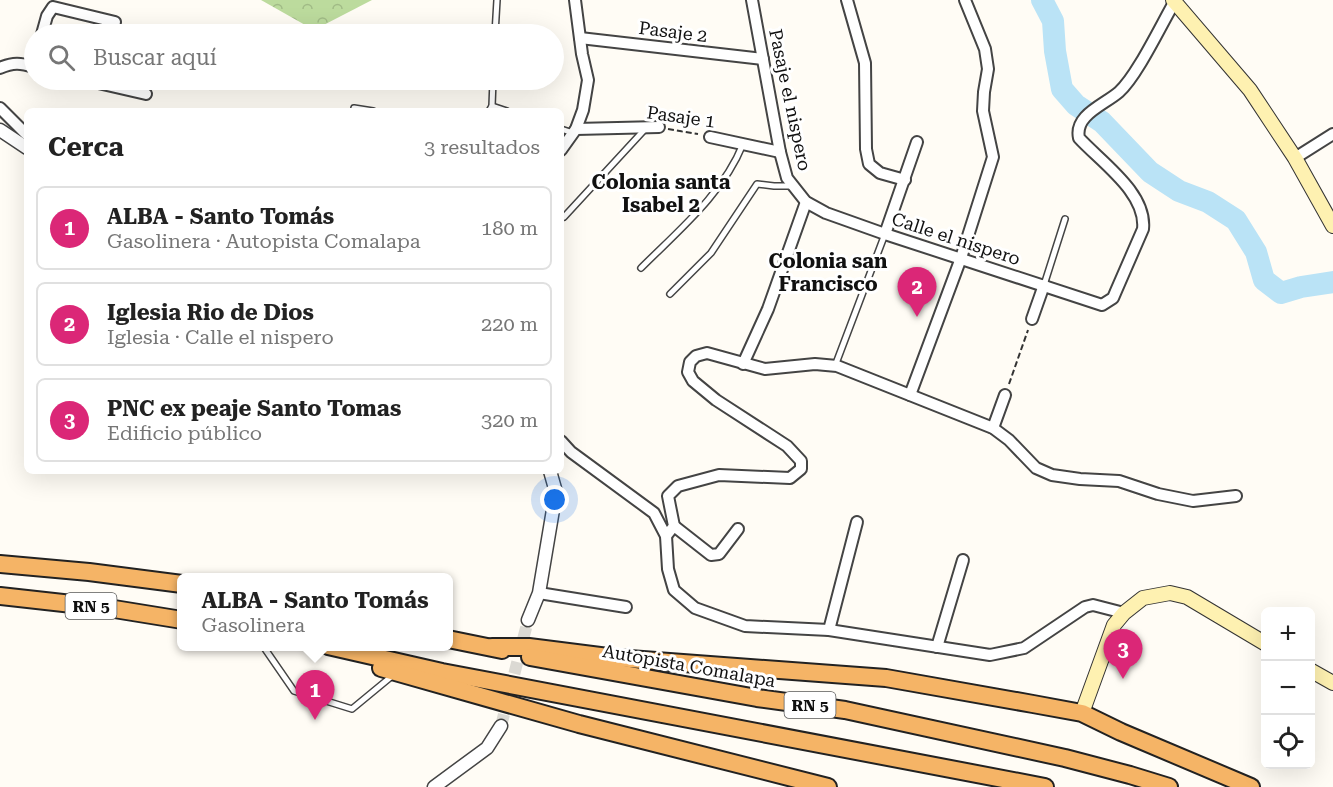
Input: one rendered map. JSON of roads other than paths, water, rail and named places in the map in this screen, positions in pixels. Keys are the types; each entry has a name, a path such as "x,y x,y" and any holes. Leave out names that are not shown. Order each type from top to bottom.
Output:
{"highway":[{"name":"RN 5","path":"0,564 177,583"},
{"name":"RN 5","path":"0,596 108,608 177,619"},
{"name":"Autopista Comalapa","path":"453,640 605,671 757,698 845,710 1065,758 1169,787"},
{"path":"492,647 529,646 616,658 886,678 1082,713 1251,787"},
{"path":"329,651 396,673 579,724 828,787"},
{"name":"RN 5","path":"350,651 442,672 1045,787"}],"main road":[{"path":"1174,1 1250,90 1295,158 1333,226"},
{"path":"1082,713 1114,625 1124,613 1143,598 1161,594 1178,594 1187,597 1261,641"},
{"path":"1315,672 1333,683"}],"street":[{"path":"564,146 575,131 583,111 588,80 575,0"},
{"name":"Pasaje el nispero","path":"752,0 780,152 787,178 806,202"},
{"path":"847,0 865,63 866,149 869,164 880,173 905,180"},
{"path":"910,395 961,258 993,157 983,111 988,69 985,49 965,0"},
{"name":"Calle el nispero","path":"806,202 826,213 885,234 1044,285 1096,305 1102,305 1116,291 1143,228 1143,211 1135,197 1079,138 1077,130 1083,118 1120,91 1139,63 1174,1"},
{"path":"45,24 53,7 115,22"},
{"name":"Pasaje 2","path":"580,38 763,59"},
{"path":"0,68 12,63 24,63"},
{"path":"132,90 146,93"},
{"path":"0,108 24,129"},
{"name":"Pasaje 1","path":"575,131 653,127"},
{"path":"0,130 24,146"},
{"path":"1295,158 1333,134"},
{"name":"Pasaje 1","path":"710,137 780,152"},
{"path":"885,234 917,142"},
{"path":"743,364 768,309 806,202"},
{"path":"1032,319 1044,285"},
{"path":"738,529 719,554 711,555 674,526 668,496 678,486 719,475 790,478 801,469 801,461 787,446 716,400 693,381 688,372 690,362 696,356 707,353 765,369 798,365 835,366 993,428 1009,440 1036,468 1052,475 1119,481 1158,494 1193,501 1236,496"},
{"path":"993,428 1005,394"},
{"path":"564,444 571,452 654,513 666,537 668,568 675,590 695,608 745,626 829,630 990,655 1023,648 1085,607 1093,605 1124,613"},
{"path":"528,620 539,593 556,492 551,474"},
{"path":"829,630 857,522"},
{"path":"666,537 674,526"},
{"path":"937,647 963,560"},
{"path":"539,593 626,607"},
{"path":"434,787 487,748 501,726"}],"lane":[{"path":"496,24 497,0"},
{"path":"490,108 492,90"},
{"path":"564,217 653,127"},
{"path":"564,129 575,131"},
{"path":"641,268 722,184 735,164 743,144"},
{"path":"670,294 711,253 757,184 792,186"},
{"path":"1044,285 1065,219"},
{"path":"835,366 885,234"},
{"path":"266,651 294,691 352,709 396,673"}],"waterway":[{"path":"1042,0 1053,21 1055,51 1062,89 1076,105 1102,122 1150,172 1179,191 1208,202 1236,220 1256,252 1264,280 1281,293 1333,282"}],"tunnel":[{"path":"501,726 528,620"}],"place":[{"name":"Iglesia Rio de Dios","path":"917,317"},
{"name":"PNC ex peaje Santo Tomas","path":"1123,679"},
{"name":"ALBA - Santo Tomás","path":"315,720"}],"district":[{"name":"Colonia santa Isabel 2","path":"661,194"},
{"name":"Colonia san Francisco","path":"828,272"}]}
